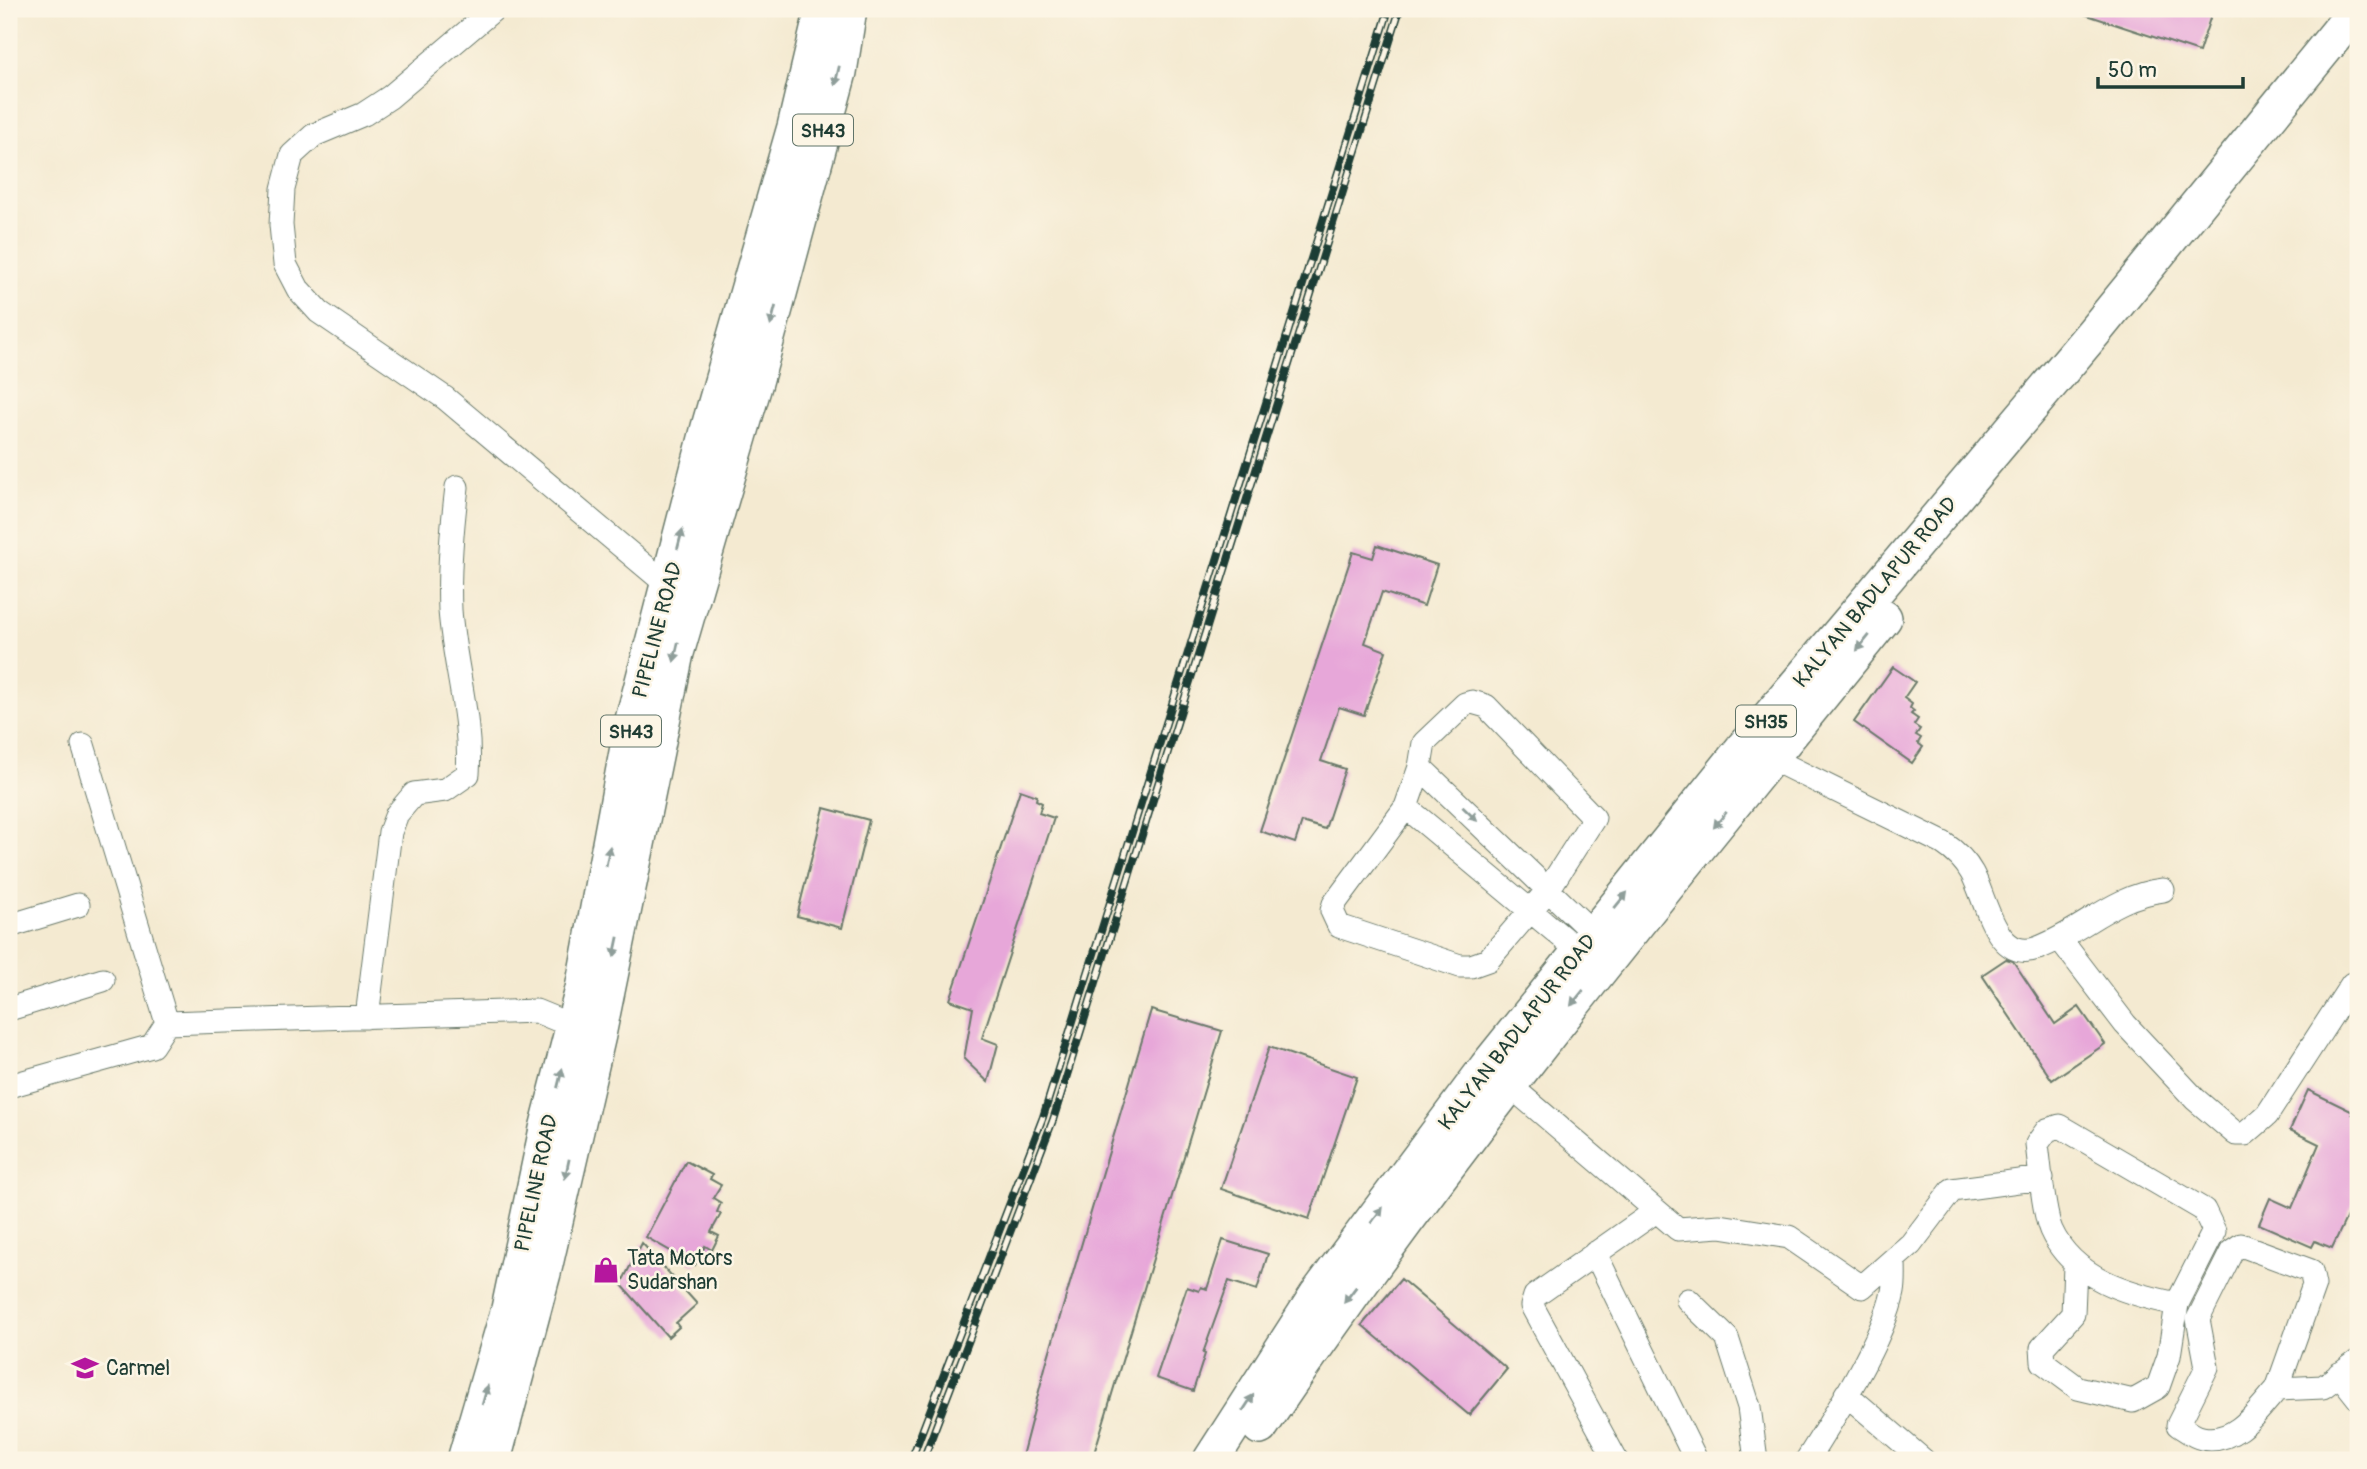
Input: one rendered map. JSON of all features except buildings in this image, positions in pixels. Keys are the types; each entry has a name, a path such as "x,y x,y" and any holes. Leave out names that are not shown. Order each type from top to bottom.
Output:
{"main road":[{"name":"PIPELINE ROAD","path":"679,594 709,427 795,127 824,9"},
{"name":"PIPELINE ROAD","path":"493,1460 548,1251 586,1031 634,720 758,370 839,72 849,9"},
{"name":"KALYAN BADLAPUR ROAD","path":"1211,1460 1317,1295 1882,602 2094,332 2357,9"},
{"name":"KALYAN BADLAPUR ROAD","path":"1882,602 2107,351 2358,42"},
{"name":"KALYAN BADLAPUR ROAD","path":"1238,1460 1587,943 1758,752"},
{"name":"PIPELINE ROAD","path":"466,1460 509,1309 547,1129 586,1031"}],"street":[{"path":"494,9 390,97 364,114 314,135 292,155 283,189 281,225 285,264 298,289 319,312 445,398 679,594"},
{"path":"367,1017 390,832 397,814 414,794 444,790 468,774 470,746 466,706 450,611 450,546 457,487"},
{"path":"1478,702 1486,706 1594,815 1548,890 1488,960 1471,966 1460,966 1339,926 1332,911 1334,904 1406,807 1420,767 1424,743 1465,704 1478,702"},
{"path":"9,1086 152,1046 167,1023 83,745"},
{"path":"1758,752 1944,843 1958,854 1972,872 2001,940 2015,949 2029,951 2060,939 2106,908 2140,892 2163,890"},
{"path":"1420,767 1548,890 1587,943"},
{"path":"1406,807 1531,910 1587,943"},
{"path":"9,926 78,905"},
{"path":"2060,939 2125,1024 2195,1099 2236,1134 2245,1134 2267,1115 2352,984"},
{"path":"9,1009 103,980"},
{"path":"167,1023 536,1011 586,1031"},
{"path":"1498,1075 1678,1228 1689,1230 1720,1226 1789,1237 1862,1287 1911,1244 1952,1190 2042,1178"},
{"path":"2075,1266 2073,1314 2042,1348 2043,1362 2078,1388 2133,1401 2158,1387 2169,1356 2177,1304 2214,1231 2204,1210 2060,1126 2047,1130 2037,1144 2050,1229 2075,1266 2135,1295 2177,1304"},
{"path":"1616,1460 1532,1306 1535,1296 1656,1211"},
{"path":"2277,1389 2314,1285 2311,1271 2241,1245 2232,1251 2198,1319 2207,1367 2178,1425 2202,1438 2223,1437 2242,1427 2277,1389 2323,1387 2358,1361"},
{"path":"1595,1253 1696,1460"},
{"path":"1807,1460 1875,1338 1893,1293 1894,1259"},
{"path":"1688,1300 1727,1338 1749,1407 1756,1460"},
{"path":"2339,1374 2358,1398"},
{"path":"1842,1401 1910,1460"},
{"path":"1842,1401 1923,1460"}],"railway":[{"path":"911,1460 1043,1117 1389,9"},
{"path":"923,1460 1053,1120 1400,9"}],"place":[{"name":"Tata Motors Sudarshan","path":"606,1270"},
{"name":"Carmel","path":"85,1368"}]}
